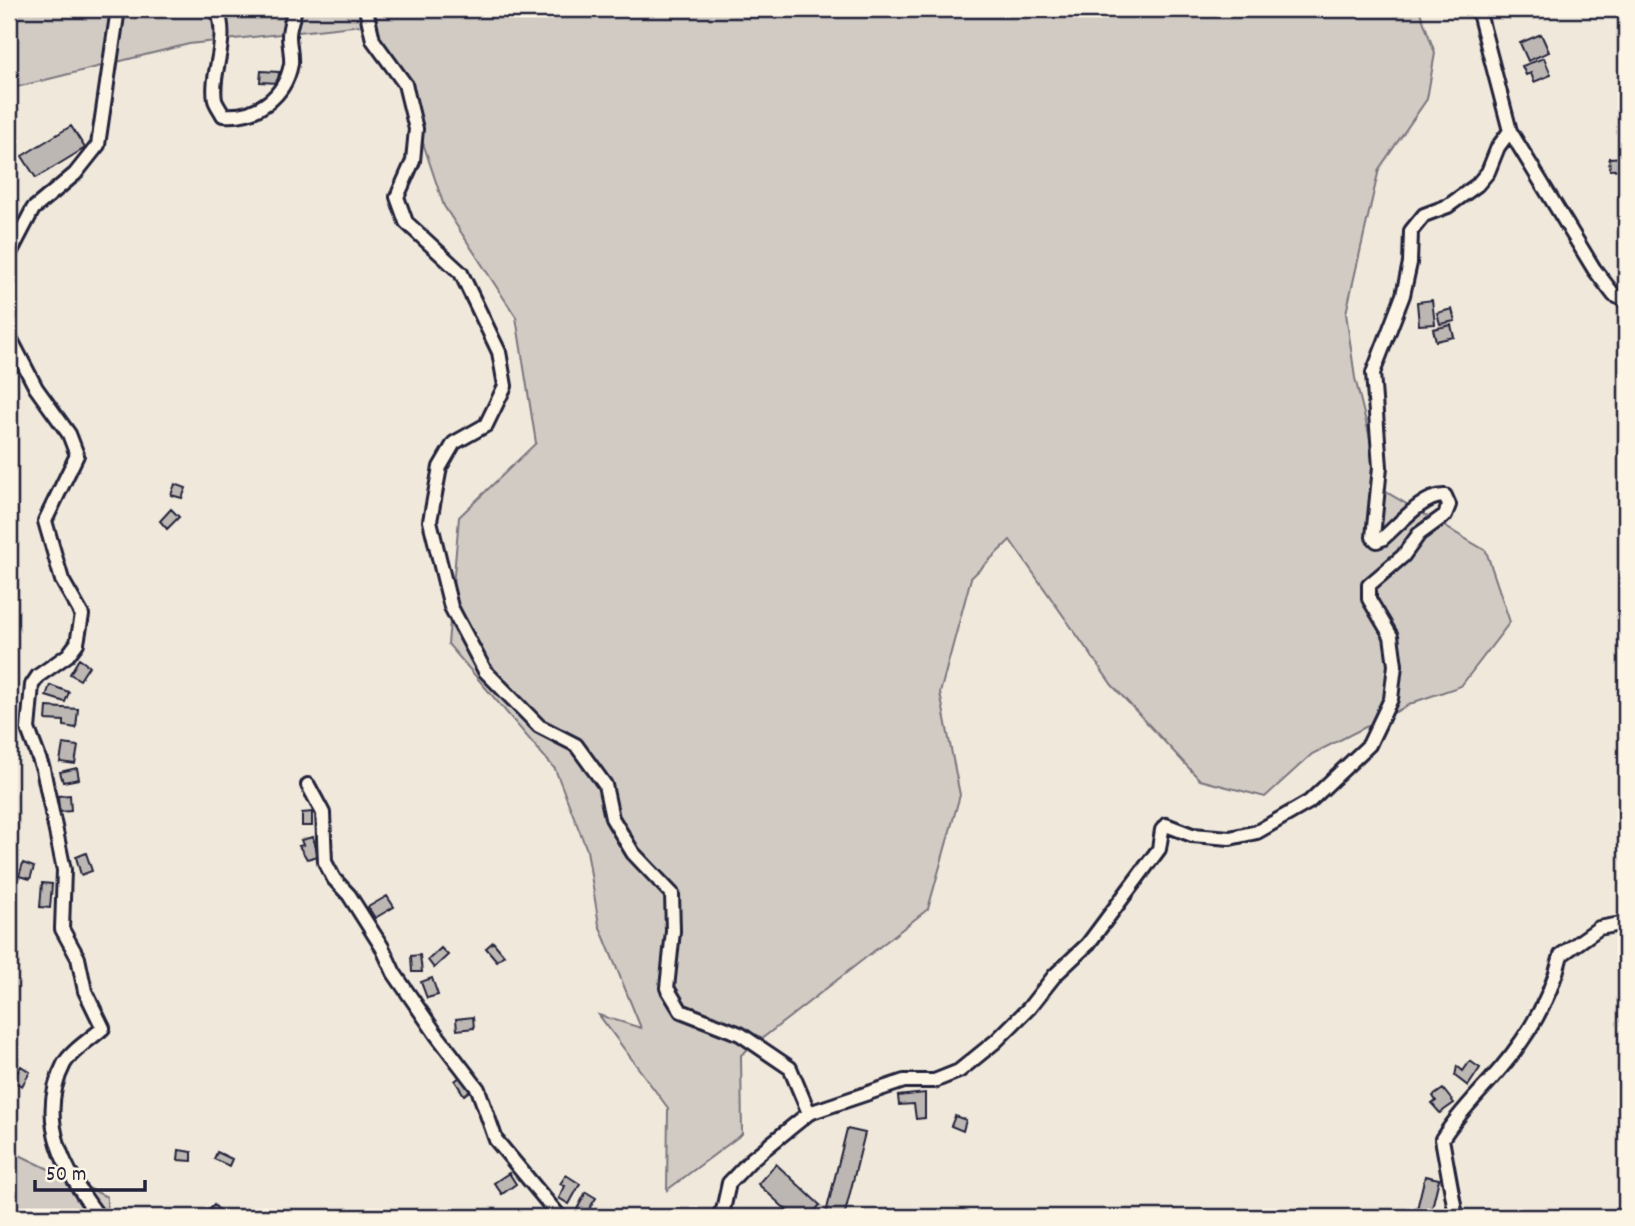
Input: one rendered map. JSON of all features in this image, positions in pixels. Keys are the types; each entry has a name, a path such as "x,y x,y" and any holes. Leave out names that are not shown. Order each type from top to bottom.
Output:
{"street":[{"path":"9,255 33,209 75,174 98,145 118,9"},
{"path":"217,9 221,19 222,42 215,99 223,115 239,117 270,102 281,89 291,62 289,33 295,9"},
{"path":"366,9 373,40 405,84 416,129 413,161 397,197 406,222 461,273 499,352 505,386 486,425 454,443 440,467 430,521 451,607 485,671 539,726 576,745 605,785 612,818 633,853 671,894 673,931 667,988 681,1011 740,1034 790,1068 809,1113"},
{"path":"1478,9 1510,131 1594,269 1614,295 1626,301"},
{"path":"717,1217 723,1210 729,1183 752,1159 809,1113 904,1081 934,1081 959,1071 1013,1025 1055,975 1088,944 1159,849 1162,830 1166,825 1192,835 1230,838 1257,832 1310,802 1369,745 1391,699 1395,665 1391,636 1368,599 1369,585 1403,556 1419,534 1445,515 1449,506 1445,496 1440,495 1417,509 1382,539 1377,541 1373,537 1380,467 1373,373 1403,295 1413,226 1424,215 1448,206 1477,185 1488,172 1498,147 1510,131"},
{"path":"9,336 36,388 69,434 76,455 45,521 62,580 82,615 79,634 77,643 68,655 38,676 32,685 28,729 43,769 64,870 62,929 78,958 85,991 103,1028 65,1062 54,1092 54,1125 61,1162 99,1217"},
{"path":"308,785 323,813 325,862 334,879 349,895 382,947 394,974 478,1089 496,1140 560,1217"},
{"path":"1452,1217 1455,1210 1443,1139 1458,1113 1502,1068 1540,1013 1555,981 1560,955 1599,928 1626,923"}],"shaded area":[{"path":"9,9 1419,9 1435,53 1427,99 1379,169 1346,313 1355,378 1383,490 1486,551 1510,622 1461,686 1417,701 1312,754 1265,797 1200,780 1112,685 1010,540 971,578 940,693 960,795 928,909 741,1055 742,1134 667,1190 668,1108 599,1015 641,1028 599,925 587,850 555,769 448,644 459,517 536,443 516,317 444,206 417,125 371,24 189,44 9,89"},
{"path":"9,1150 107,1197 107,1217 9,1217"}],"building":[{"path":"1541,34 1549,52 1528,61 1520,43"},
{"path":"1544,58 1551,75 1534,82 1531,73 1526,75 1522,66"},
{"path":"261,71 279,72 278,83 260,82"},
{"path":"71,126 85,148 36,178 22,156"},
{"path":"1626,157 1626,169 1610,170 1609,158"},
{"path":"1432,300 1435,324 1419,325 1417,302"},
{"path":"1452,309 1455,321 1440,324 1437,313"},
{"path":"1451,325 1454,337 1436,341 1433,329"},
{"path":"175,484 186,488 182,498 171,495"},
{"path":"171,509 179,517 167,529 160,521"},
{"path":"79,659 89,666 80,680 70,674"},
{"path":"50,685 69,692 65,702 46,696"},
{"path":"47,707 78,709 76,728 64,726 64,721 46,720"},
{"path":"63,744 78,746 75,764 60,762"},
{"path":"77,768 79,779 63,782 60,772"},
{"path":"70,795 71,811 59,812 58,796"},
{"path":"312,812 312,826 302,826 302,813"},
{"path":"313,837 318,856 307,859 299,846 303,845 301,840"},
{"path":"86,853 92,871 81,875 76,857"},
{"path":"23,863 34,867 30,879 19,876"},
{"path":"42,883 52,884 50,908 40,907"},
{"path":"387,896 394,907 375,918 368,907"},
{"path":"493,942 504,955 497,961 486,948"},
{"path":"441,948 448,955 434,968 428,960"},
{"path":"420,955 422,972 412,972 411,956"},
{"path":"432,978 438,995 427,998 421,982"},
{"path":"473,1017 474,1028 457,1030 456,1019"},
{"path":"1470,1061 1480,1068 1468,1086 1455,1076 1457,1066 1463,1071"},
{"path":"21,1066 30,1072 22,1086 12,1081"},
{"path":"461,1076 471,1090 464,1095 455,1081"},
{"path":"1443,1089 1454,1103 1440,1113 1432,1104 1436,1101 1433,1096"},
{"path":"925,1093 925,1118 916,1119 914,1104 899,1105 898,1096"},
{"path":"955,1116 966,1120 963,1131 951,1126"},
{"path":"847,1129 865,1133 844,1217 825,1217"},
{"path":"179,1150 192,1152 192,1161 178,1160"},
{"path":"217,1152 232,1159 229,1166 214,1159"},
{"path":"776,1164 820,1205 809,1217 794,1217 758,1184"},
{"path":"509,1173 516,1184 502,1194 494,1183"},
{"path":"566,1175 580,1184 569,1204 559,1198 565,1186 560,1184"},
{"path":"1425,1176 1439,1179 1431,1212 1417,1209"},
{"path":"586,1192 596,1198 584,1217 575,1213"},
{"path":"214,1205 226,1217 209,1217 205,1214"}]}
